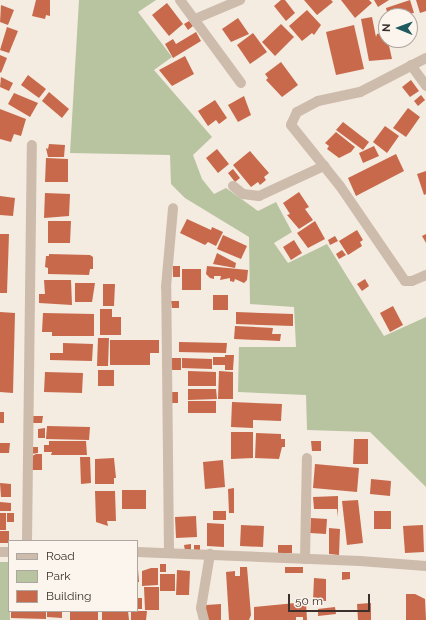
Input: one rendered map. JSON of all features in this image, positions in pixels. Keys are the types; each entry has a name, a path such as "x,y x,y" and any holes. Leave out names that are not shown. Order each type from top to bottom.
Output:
{"street":[{"path":"180,0 195,18 241,83"},
{"path":"195,18 240,0"},
{"path":"426,58 369,88 318,101 297,112 291,125 324,166 405,281 412,281 426,275"},
{"path":"411,65 426,86"},
{"path":"27,540 32,145"},
{"path":"233,186 243,194 259,196 324,166"},
{"path":"169,552 166,288 173,208"},
{"path":"305,560 307,458"},
{"path":"138,552 169,552 426,566"},
{"path":"204,620 201,608 210,554"}],"green space":[{"path":"79,0 156,0 138,12 172,57 154,70 212,137 193,155 202,179 214,194 226,188 258,211 276,202 292,232 274,243 288,263 327,244 384,336 426,317 426,487 370,432 307,430 306,395 238,392 239,347 296,347 294,307 250,304 249,237 185,198 171,184 170,155 70,153"},
{"path":"0,562 8,562 8,612 10,612 10,620 0,620"}],"building":[{"path":"36,0 50,0 50,16 46,15 45,19 32,16"},
{"path":"281,0 285,0 295,13 286,21 274,6"},
{"path":"304,0 331,0 333,2 317,15"},
{"path":"341,0 369,0 372,3 355,18"},
{"path":"374,0 389,0 378,7"},
{"path":"410,0 412,8 386,8"},
{"path":"416,0 426,0 426,11 420,13"},
{"path":"167,3 183,24 169,36 152,15"},
{"path":"1,5 14,10 8,25 0,22"},
{"path":"307,10 321,25 314,35 312,33 302,41 289,26"},
{"path":"372,17 376,37 378,34 378,48 390,48 392,59 369,61 361,19"},
{"path":"238,18 249,34 231,42 222,29"},
{"path":"189,21 193,26 188,30 184,24"},
{"path":"281,24 294,37 275,56 262,42"},
{"path":"354,25 364,69 336,75 326,32"},
{"path":"7,27 18,31 9,53 0,50"},
{"path":"196,32 201,41 173,58 165,44 173,39 176,44"},
{"path":"253,33 267,52 250,64 237,45"},
{"path":"0,55 7,58 1,73 0,72"},
{"path":"185,56 194,74 172,86 159,70"},
{"path":"281,62 298,85 282,97 266,80 268,78 265,74"},
{"path":"28,75 46,89 39,98 21,85"},
{"path":"1,77 13,83 9,91 0,87"},
{"path":"411,80 419,91 410,97 402,87"},
{"path":"49,92 69,109 62,118 42,101"},
{"path":"14,93 38,103 30,117 8,104"},
{"path":"421,95 425,100 418,106 414,101"},
{"path":"244,96 251,115 238,122 228,105"},
{"path":"215,100 227,118 219,124 216,120 208,126 198,111"},
{"path":"408,108 420,117 406,137 393,128"},
{"path":"0,109 26,119 21,136 14,134 11,142 0,139"},
{"path":"343,122 369,142 363,150 336,130"},
{"path":"385,126 399,136 387,153 373,142"},
{"path":"336,132 355,147 351,152 339,158 327,149 329,146 325,143"},
{"path":"49,144 65,145 64,157 48,157 46,148 48,149"},
{"path":"374,146 379,156 363,163 359,153"},
{"path":"217,149 229,164 218,173 206,158"},
{"path":"250,151 269,173 264,177 266,180 260,185 258,182 251,187 233,165"},
{"path":"396,154 404,171 356,196 348,178"},
{"path":"46,158 68,159 68,182 45,182"},
{"path":"233,169 240,178 235,182 228,173"},
{"path":"426,171 426,194 424,195 417,174"},
{"path":"299,192 309,207 305,209 313,220 299,229 287,215 290,214 283,203"},
{"path":"45,193 70,194 69,216 44,218"},
{"path":"0,196 15,198 13,216 0,215"},
{"path":"187,219 211,230 212,227 223,232 216,246 208,242 205,245 180,233"},
{"path":"48,221 71,221 70,243 48,243"},
{"path":"315,221 325,239 308,248 297,233"},
{"path":"357,230 363,240 360,242 362,246 348,255 339,241"},
{"path":"0,234 9,234 7,293 0,293"},
{"path":"426,234 426,243 422,236"},
{"path":"223,235 247,246 241,259 217,249"},
{"path":"335,236 338,241 330,245 328,240"},
{"path":"294,240 302,253 291,260 283,247"},
{"path":"342,250 346,255 339,259 336,254"},
{"path":"217,253 236,263 235,268 213,264"},
{"path":"49,254 90,255 93,257 93,269 90,269 89,275 48,274 48,268 45,267 46,256 49,256"},
{"path":"173,266 180,266 180,277 173,277"},
{"path":"207,266 248,270 247,280 244,283 235,279 234,282 230,281 230,278 220,280 221,276 214,276 214,279 210,278 206,274"},
{"path":"182,269 201,269 201,290 182,290"},
{"path":"365,279 369,286 362,291 357,284"},
{"path":"44,280 71,280 72,305 39,303 39,294 45,294"},
{"path":"75,283 95,283 92,302 75,302"},
{"path":"103,284 115,284 114,306 103,306"},
{"path":"213,295 228,295 228,310 213,310"},
{"path":"171,301 179,301 179,308 172,308"},
{"path":"393,306 403,325 390,332 380,313"},
{"path":"100,309 112,309 112,317 121,317 121,335 100,335"},
{"path":"0,312 15,313 13,393 0,392"},
{"path":"236,312 293,314 293,326 236,324"},
{"path":"43,313 94,314 94,336 52,336 52,332 42,332"},
{"path":"235,326 273,328 272,334 281,334 280,341 234,339"},
{"path":"98,338 109,338 108,366 97,366"},
{"path":"110,340 159,340 159,353 150,353 150,365 110,365"},
{"path":"179,342 227,343 226,353 179,352"},
{"path":"63,343 93,344 92,361 50,360 50,353 63,353"},
{"path":"225,355 234,355 233,370 225,370"},
{"path":"213,357 225,357 225,365 213,365"},
{"path":"172,358 181,358 181,370 172,370"},
{"path":"182,358 212,359 212,369 182,368"},
{"path":"98,370 114,370 114,386 98,386"},
{"path":"188,371 216,372 216,386 188,386"},
{"path":"219,371 233,372 233,399 218,399"},
{"path":"45,372 83,373 82,393 44,392"},
{"path":"188,389 216,389 217,399 188,400"},
{"path":"170,392 178,392 178,403 170,403"},
{"path":"188,401 216,401 216,413 188,413"},
{"path":"232,402 282,404 281,421 253,420 253,428 231,427"},
{"path":"0,412 4,412 4,423 0,423"},
{"path":"32,416 43,416 42,423 32,423"},
{"path":"47,426 90,427 89,440 46,439"},
{"path":"45,428 45,438 38,438 38,429"},
{"path":"231,432 253,432 253,458 231,459"},
{"path":"256,433 281,434 281,439 285,439 285,447 282,447 279,459 255,458"},
{"path":"354,439 368,439 368,464 353,464"},
{"path":"49,441 86,441 87,455 51,455 52,452 44,452 44,445 49,445"},
{"path":"311,441 321,441 321,451 312,451"},
{"path":"0,443 10,443 9,453 0,453"},
{"path":"31,447 38,447 38,453 31,454"},
{"path":"42,454 42,470 32,470 32,456"},
{"path":"80,457 90,457 91,483 81,484"},
{"path":"114,458 116,478 114,478 114,484 95,484 95,459"},
{"path":"223,460 225,487 205,489 203,462"},
{"path":"315,464 359,468 357,492 313,488"},
{"path":"371,479 391,481 390,496 370,494"},
{"path":"0,483 11,484 11,497 1,497"},
{"path":"234,488 234,513 229,513 228,489"},
{"path":"122,490 146,490 146,509 122,509"},
{"path":"95,491 115,491 116,521 107,521 108,526 96,522"},
{"path":"338,496 338,517 337,509 314,509 313,497"},
{"path":"358,500 363,543 347,545 342,501"},
{"path":"0,502 11,503 11,511 0,511"},
{"path":"213,511 226,511 226,520 213,520"},
{"path":"374,511 391,511 391,529 374,529"},
{"path":"0,513 6,513 6,530 0,530"},
{"path":"7,513 14,513 14,522 7,522"},
{"path":"196,516 197,537 176,538 175,517"},
{"path":"311,518 327,519 326,534 310,533"},
{"path":"207,523 224,524 224,547 207,546"},
{"path":"241,525 264,526 263,547 240,546"},
{"path":"423,525 424,552 405,553 403,526"},
{"path":"329,528 340,529 339,555 329,554"},
{"path":"0,531 9,531 8,543 0,543"},
{"path":"191,544 191,550 185,551 184,545"},
{"path":"194,545 200,545 200,550 194,550"},
{"path":"278,545 292,545 292,553 278,553"},
{"path":"160,564 166,564 166,572 160,572"},
{"path":"240,567 247,567 251,615 249,620 229,620 226,572 235,571 235,576 240,576"},
{"path":"285,567 303,567 303,573 285,573"},
{"path":"151,568 158,568 158,585 142,586 142,571"},
{"path":"177,570 190,571 189,595 176,595"},
{"path":"342,572 350,572 350,579 342,580"},
{"path":"160,574 175,574 175,591 160,591"},
{"path":"314,578 326,579 326,601 313,601"},
{"path":"144,587 159,587 159,610 145,610"},
{"path":"406,594 415,594 425,599 426,620 406,620"},
{"path":"138,598 142,598 142,609 138,609"},
{"path":"306,602 307,620 303,620 303,617 296,617 296,620 254,620 254,607"},
{"path":"371,603 371,620 358,620 357,604"},
{"path":"221,604 221,620 206,620 206,605"},
{"path":"335,607 336,614 318,616 318,609"},
{"path":"147,611 146,620 131,620 131,612"},
{"path":"11,612 46,612 46,619 11,618"},
{"path":"47,612 62,612 62,618 47,617"},
{"path":"70,612 98,612 98,620 70,620"},
{"path":"102,612 128,612 129,620 102,620"}]}
